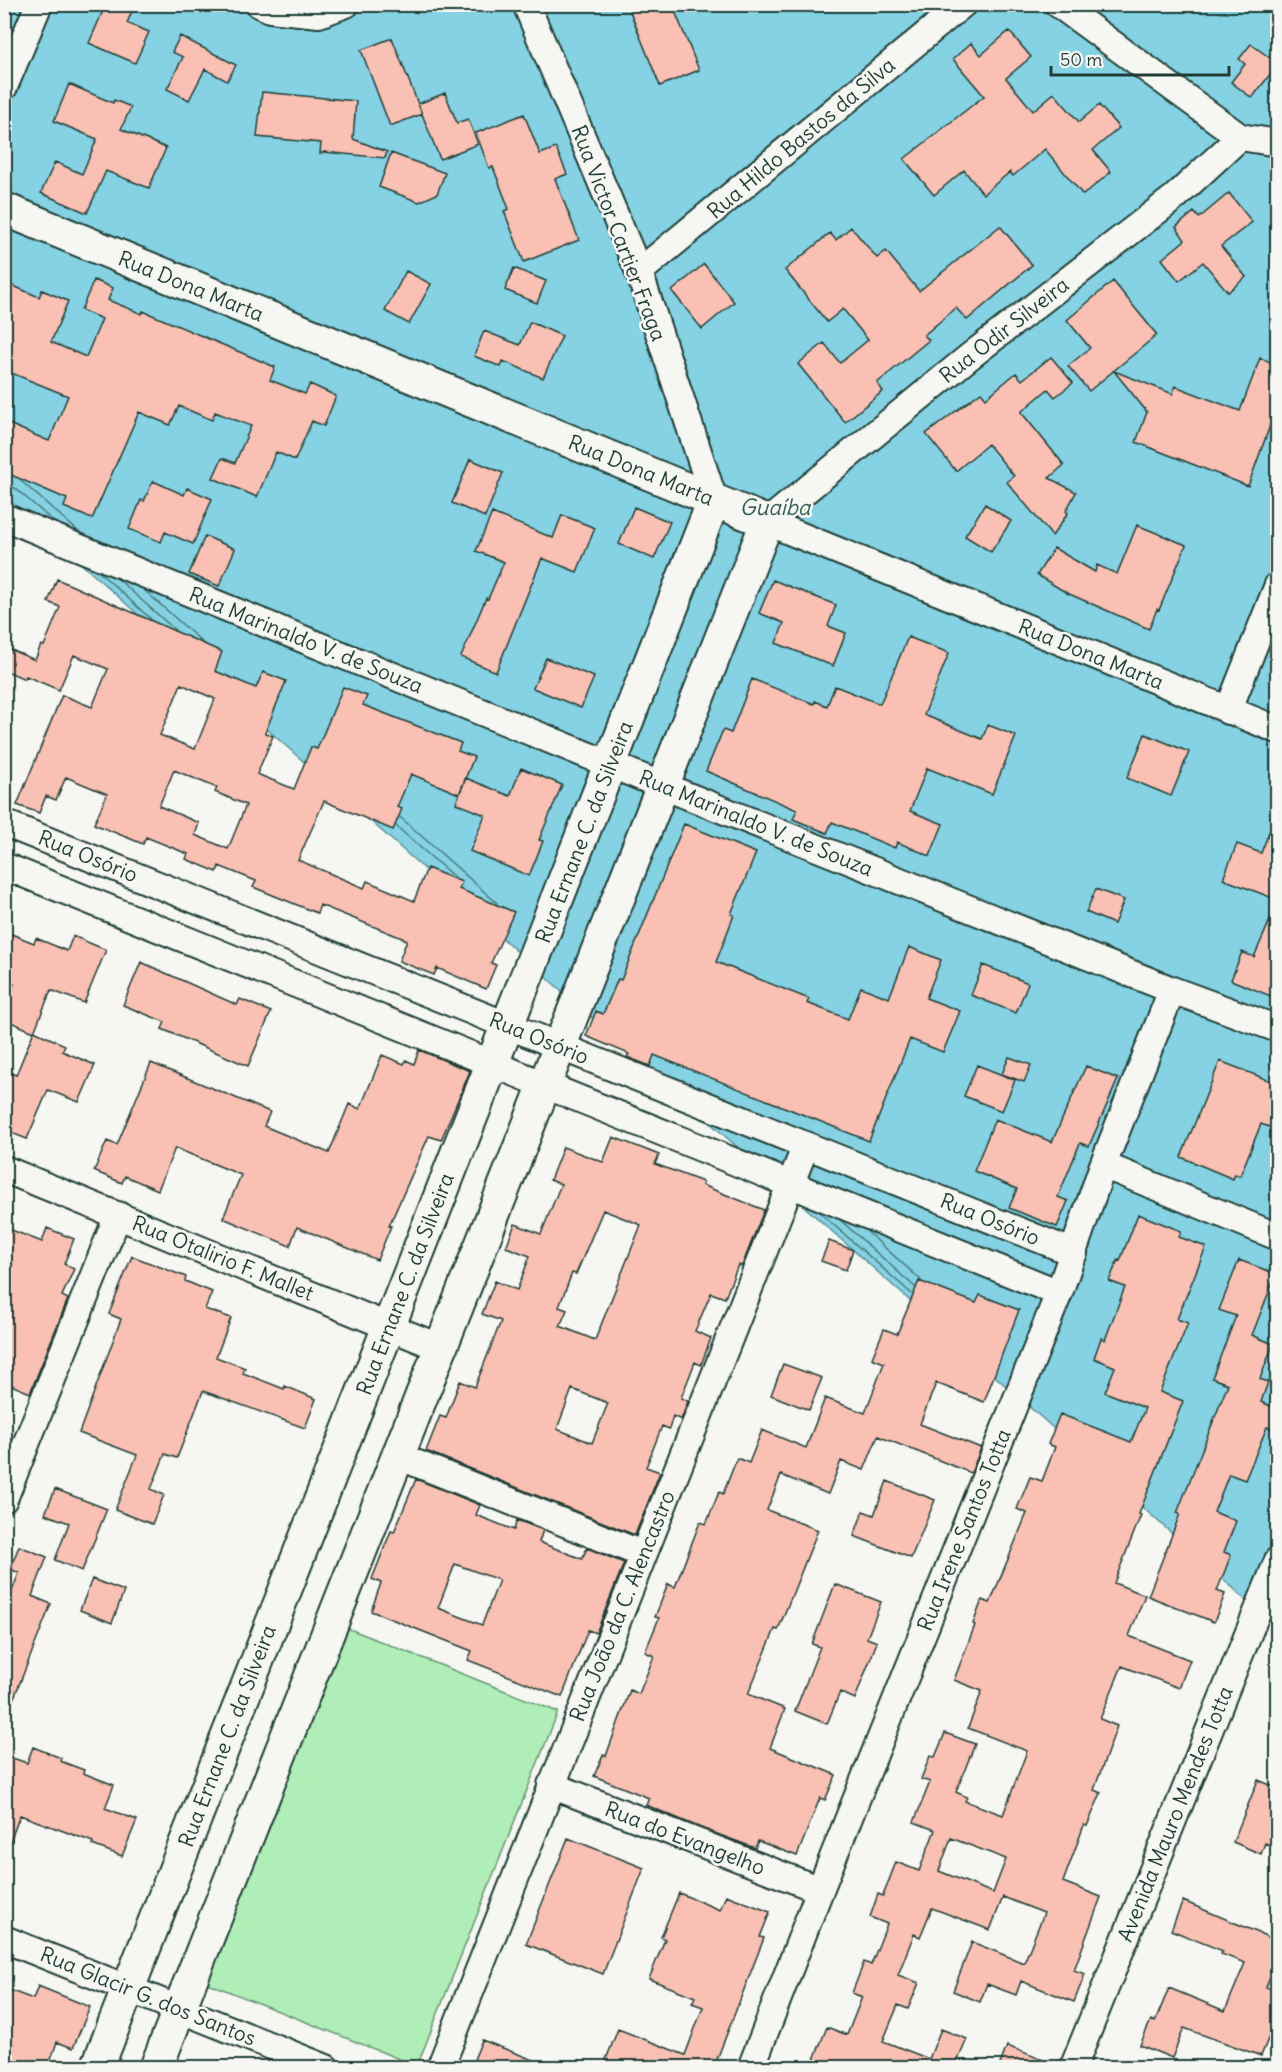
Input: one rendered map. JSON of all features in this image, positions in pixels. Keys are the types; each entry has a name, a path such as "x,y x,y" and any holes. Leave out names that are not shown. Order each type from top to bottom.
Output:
{"street":[{"path":"4,87 39,4"},
{"path":"259,4 270,9 319,14 346,4"},
{"name":"Rua Victor Cartier Fraga","path":"526,4 639,272 714,500"},
{"name":"Rua Hildo Bastos da Silva","path":"639,272 963,4"},
{"path":"1058,4 1240,137 1278,143"},
{"name":"Rua Odir Silveira","path":"767,522 969,357 1175,197 1240,137"},
{"name":"Rua Dona Marta","path":"4,209 1278,730"},
{"name":"Rua Ernane C. da Silveira","path":"97,2067 714,500"},
{"name":"Rua Marinaldo V. de Souza","path":"4,517 610,765 1172,990 1278,1029"},
{"path":"156,2067 767,522"},
{"path":"1228,711 1278,585"},
{"name":"Rua Osório","path":"4,823 1074,1253"},
{"name":"Rua Osório","path":"4,866 1059,1293"},
{"name":"Rua Irene Santos Totta","path":"751,2067 1059,1293 1103,1165 1172,990"},
{"name":"Rua João da C. Alencastro","path":"440,2067 806,1145"},
{"path":"1103,1165 1278,1237"},
{"name":"Rua Otalirio F. Mallet","path":"4,1169 441,1348"},
{"path":"4,1499 118,1215"},
{"path":"398,1456 642,1554"},
{"name":"Avenida Mauro Mendes Totta","path":"1073,2067 1278,1560"},
{"name":"Rua do Evangelho","path":"551,1785 820,1890"},
{"name":"Rua Glacir G. dos Santos","path":"4,1939 326,2067"}],"green space":[{"path":"347,1628 558,1712 417,2066 205,1982"}],"water":[{"name":"Guaíba","path":"5,5 1277,5 1277,1627 5,496"}],"building":[{"path":"106,4 135,4 127,23 149,32 135,63 89,43"},
{"path":"627,4 672,4 699,70 660,86"},
{"path":"1009,31 1031,57 1006,78 1033,111 1054,93 1079,122 1099,105 1119,128 1093,150 1111,172 1083,195 1045,149 1013,176 1010,172 983,194 964,170 934,195 904,159 984,96 953,59 971,43 981,55"},
{"path":"180,36 236,65 227,81 205,69 189,100 167,89 183,57 172,52"},
{"path":"392,38 422,114 390,126 361,50"},
{"path":"1251,44 1278,64 1252,98 1231,82 1245,64 1239,59"},
{"path":"69,84 113,103 114,100 131,107 121,129 166,148 149,188 106,171 87,213 41,193 55,162 82,174 97,139 54,121"},
{"path":"262,92 356,101 353,139 387,152 385,158 324,152 320,154 321,143 257,137"},
{"path":"445,93 457,123 468,119 478,144 440,159 418,104"},
{"path":"524,114 540,154 556,148 567,174 555,179 579,240 524,262 504,211 509,209 493,167 489,168 476,133"},
{"path":"391,153 445,173 437,194 419,202 379,187"},
{"path":"1229,193 1252,222 1221,246 1246,277 1228,292 1203,262 1179,281 1162,259 1185,240 1176,227 1194,212 1199,218"},
{"path":"1000,226 1032,265 967,320 956,308 924,335 929,340 877,383 883,391 845,422 798,364 824,343 840,363 868,340 843,309 827,322 785,270 830,233 836,240 851,227 877,258 886,251 919,291"},
{"path":"704,264 734,302 702,329 672,291"},
{"path":"514,268 546,281 537,303 505,290"},
{"path":"406,271 431,284 409,324 385,311"},
{"path":"94,280 113,288 108,300 142,314 143,311 275,367 270,380 305,394 310,384 336,396 324,426 312,421 295,460 276,452 257,497 213,478 222,458 235,463 251,426 215,412 212,420 179,406 170,425 139,412 92,519 64,507 67,499 4,472 4,422 49,441 68,396 4,370 4,282 39,297 42,290 68,301 51,342 86,357 102,319 81,310"},
{"path":"1113,281 1157,335 1089,391 1068,366 1090,348 1067,320"},
{"path":"530,322 562,336 543,378 503,361 501,367 474,356 484,331 520,345"},
{"path":"1051,357 1073,383 1055,397 1048,389 1021,412 1064,465 1049,478 1076,492 1066,511 1068,513 1052,536 1007,482 1014,476 988,444 956,471 926,434 981,392 986,398 1016,373 1022,380"},
{"path":"1260,358 1278,365 1278,422 1272,420 1248,486 1136,442 1147,412 1114,371 1173,394 1175,386 1240,411"},
{"path":"470,459 503,473 485,517 452,503"},
{"path":"153,481 184,495 187,488 212,499 193,544 165,532 161,542 129,529 141,500 144,501"},
{"path":"985,504 1011,521 991,552 965,536"},
{"path":"634,507 670,522 654,559 619,544"},
{"path":"492,513 553,538 562,515 595,528 577,572 542,558 496,672 461,657 504,562 476,551"},
{"path":"1137,525 1186,545 1149,629 1067,593 1037,575 1054,548 1095,572 1097,565 1117,574"},
{"path":"205,536 235,549 219,586 189,574"},
{"path":"57,579 222,652 215,671 256,688 263,672 286,681 265,733 273,736 257,774 294,789 311,747 317,749 343,687 367,696 363,705 461,743 458,751 474,757 459,794 411,774 397,807 402,809 393,830 324,801 298,860 364,888 367,881 414,901 427,868 462,882 459,889 514,912 491,963 496,965 486,989 437,968 434,975 399,961 407,940 320,905 317,913 253,887 256,881 219,866 217,872 186,859 188,854 146,837 143,844 94,824 107,794 66,777 56,800 46,796 39,813 17,805 62,695 92,707 108,669 74,655 59,690 26,676 25,679 4,670 4,647 35,660 41,645 44,646 60,607 48,602","holes":["181,684 215,699 195,749 160,735","174,770 217,788 215,792 246,805 228,849 195,835 199,823 159,806"]},
{"path":"773,580 836,605 828,626 846,633 833,666 776,643 784,623 759,613"},
{"path":"908,637 949,653 924,715 982,739 988,725 1016,736 992,794 927,768 910,811 943,824 930,856 897,842 895,848 832,822 827,833 793,819 797,810 706,771 723,730 731,733 752,679 814,704 815,701 827,706 835,686 880,704"},
{"path":"546,658 594,677 581,708 533,688"},
{"path":"1145,734 1189,752 1171,796 1127,778"},
{"path":"521,768 562,785 539,840 543,841 529,876 470,851 485,815 456,803 466,778 510,796"},
{"path":"1276,814 1278,814 1278,900 1223,879 1237,844 1261,853"},
{"path":"684,824 756,853 731,914 734,915 716,962 809,999 807,1003 848,1019 861,987 889,998 909,947 941,960 926,998 960,1011 943,1052 910,1039 869,1141 654,1055 650,1066 627,1057 629,1054 586,1036 596,1011 603,1014 618,979 621,980"},
{"path":"1096,889 1124,900 1114,924 1086,912"},
{"path":"1278,902 1278,999 1231,980 1242,952 1254,957"},
{"path":"4,931 34,943 36,938 67,951 73,936 106,950 84,1003 51,990 34,1032 4,1019 4,1006 14,984 4,980"},
{"path":"141,962 237,1005 240,999 271,1012 248,1066 162,1029 165,1022 123,1005"},
{"path":"983,965 1028,983 1016,1013 971,995"},
{"path":"34,1031 65,1045 62,1051 95,1065 79,1102 48,1090 27,1139 4,1130 4,1071 16,1075"},
{"path":"419,1050 470,1071 441,1140 429,1136 389,1226 391,1226 377,1260 297,1227 290,1246 223,1218 241,1175 175,1148 158,1190 125,1176 122,1183 94,1171 107,1141 117,1145 151,1063 270,1112 264,1126 329,1153 349,1104 360,1109 382,1055 404,1064 406,1060 414,1064"},
{"path":"1009,1057 1031,1065 1024,1082 1002,1074"},
{"path":"1220,1061 1278,1084 1278,1130 1261,1124 1240,1176 1235,1174 1233,1179 1181,1157"},
{"path":"977,1065 1015,1080 1002,1111 964,1096"},
{"path":"1086,1066 1118,1079 1089,1146 1080,1143 1058,1197 1068,1201 1057,1227 1009,1208 1017,1189 974,1171 995,1119 1052,1142"},
{"path":"613,1137 659,1155 655,1164 703,1182 702,1185 764,1210 742,1266 738,1265 725,1298 711,1293 695,1331 711,1338 701,1365 695,1362 681,1398 688,1401 681,1420 673,1416 669,1429 662,1426 646,1467 660,1472 635,1535 426,1451 440,1416 446,1418 460,1381 475,1387 501,1321 482,1314 495,1281 517,1290 530,1256 506,1247 515,1224 541,1234 561,1184 550,1180 563,1147 603,1162","holes":["603,1210 641,1225 595,1340 560,1326 567,1310 559,1307 572,1273 576,1274","572,1389 608,1403 592,1443 557,1429"]},
{"path":"1138,1214 1181,1231 1179,1237 1206,1247 1177,1319 1188,1323 1160,1392 1183,1401 1114,1583 1145,1595 1129,1636 1190,1660 1179,1688 1122,1666 1100,1719 1117,1726 1094,1790 1101,1793 1087,1826 1084,1825 1063,1882 1101,1897 1074,1970 1085,1974 1074,2002 1021,1981 1016,1995 987,1984 980,2002 953,1991 972,1942 1024,1963 1044,1913 1003,1897 990,1930 932,1908 920,1937 914,1934 898,1975 919,1983 908,2009 898,2005 883,2041 929,2059 941,2029 967,2039 955,2067 811,2067 827,2027 847,2035 862,1997 852,1993 864,1962 871,1965 887,1924 870,1917 878,1894 883,1896 896,1862 919,1871 935,1830 914,1822 930,1782 921,1779 930,1756 935,1757 945,1733 975,1744 956,1792 967,1797 965,1801 1003,1815 1027,1751 968,1728 982,1691 954,1680 982,1600 990,1603 1027,1513 1017,1509 1030,1477 1042,1481 1055,1447 1048,1444 1060,1414 1131,1442 1145,1408 1105,1392 1115,1367 1094,1358 1101,1338 1105,1340 1125,1287 1109,1281 1118,1260 1120,1261","holes":["951,1838 1006,1859 993,1893 939,1871"]},
{"path":"4,1227 42,1242 47,1228 74,1239 64,1264 74,1269 62,1296 68,1299 30,1393 4,1382"},
{"path":"829,1241 853,1250 846,1270 821,1261"},
{"path":"132,1256 186,1277 185,1281 212,1292 205,1309 231,1318 216,1357 245,1368 243,1373 284,1389 285,1386 316,1399 305,1428 203,1391 177,1458 165,1454 151,1489 164,1495 152,1524 115,1510 137,1455 79,1433 121,1319 109,1314"},
{"path":"1239,1260 1276,1274 1252,1335 1273,1344 1260,1379 1268,1382 1261,1402 1278,1409 1278,1431 1267,1427 1245,1480 1229,1474 1214,1512 1236,1521 1224,1552 1231,1555 1217,1591 1225,1594 1214,1622 1148,1596 1180,1514 1177,1513 1228,1384 1212,1378 1236,1316 1219,1310"},
{"path":"919,1281 976,1303 980,1295 1019,1310 984,1402 936,1383 920,1424 981,1448 971,1473 878,1436 864,1470 841,1461 828,1494 781,1475 767,1510 818,1530 778,1630 775,1629 748,1694 785,1709 770,1748 836,1775 825,1800 820,1798 797,1856 758,1841 755,1848 701,1828 646,1805 649,1798 594,1776 603,1755 606,1756 630,1690 639,1694 654,1656 645,1652 659,1618 655,1617 668,1584 675,1587 700,1522 706,1524 719,1492 723,1494 737,1458 749,1463 762,1430 806,1448 825,1398 865,1413 884,1363 872,1358 884,1329 897,1334"},
{"path":"783,1364 822,1378 809,1410 771,1395"},
{"path":"416,1479 480,1505 476,1515 514,1530 517,1520 543,1530 539,1542 582,1559 587,1548 624,1563 596,1633 588,1630 562,1697 468,1660 472,1651 371,1611 381,1583 372,1579 391,1531 394,1532","holes":["455,1564 499,1580 482,1625 438,1608"]},
{"path":"887,1481 935,1500 911,1558 854,1536 863,1511 874,1515"},
{"path":"55,1489 107,1509 82,1571 55,1560 69,1523 45,1514"},
{"path":"19,1546 47,1557 32,1596 51,1604 6,1718 4,1612 19,1573 10,1569"},
{"path":"92,1579 124,1591 112,1623 80,1610"},
{"path":"835,1584 881,1602 867,1638 877,1642 855,1699 840,1692 827,1724 795,1711 820,1647 812,1644"},
{"path":"33,1747 61,1758 60,1761 84,1770 83,1773 114,1785 105,1808 137,1820 122,1856 92,1845 93,1842 20,1815 6,1852 4,1852 4,1755 27,1763"},
{"path":"1258,1780 1278,1788 1278,1848 1265,1843 1261,1854 1233,1842"},
{"path":"568,1838 644,1868 603,1974 526,1944"},
{"path":"679,1893 720,1910 726,1895 770,1912 760,1937 764,1938 714,2067 603,2067 618,2029 685,2055 703,2007 692,2003 695,1997 649,1979 665,1939 661,1937"},
{"path":"1183,1901 1278,1941 1278,1957 1266,1987 1278,1991 1278,2015 1261,2056 1184,2028 1172,2058 1140,2045 1151,2020 1155,2022 1169,1988 1225,2011 1245,1963 1221,1954 1223,1951 1171,1930"},
{"path":"38,1986 90,2007 73,2048 57,2042 48,2067 4,2067 4,1988 33,1999"},
{"path":"482,2040 549,2066 549,2067 471,2067"},
{"path":"1007,2046 1059,2066 999,2067"}]}
